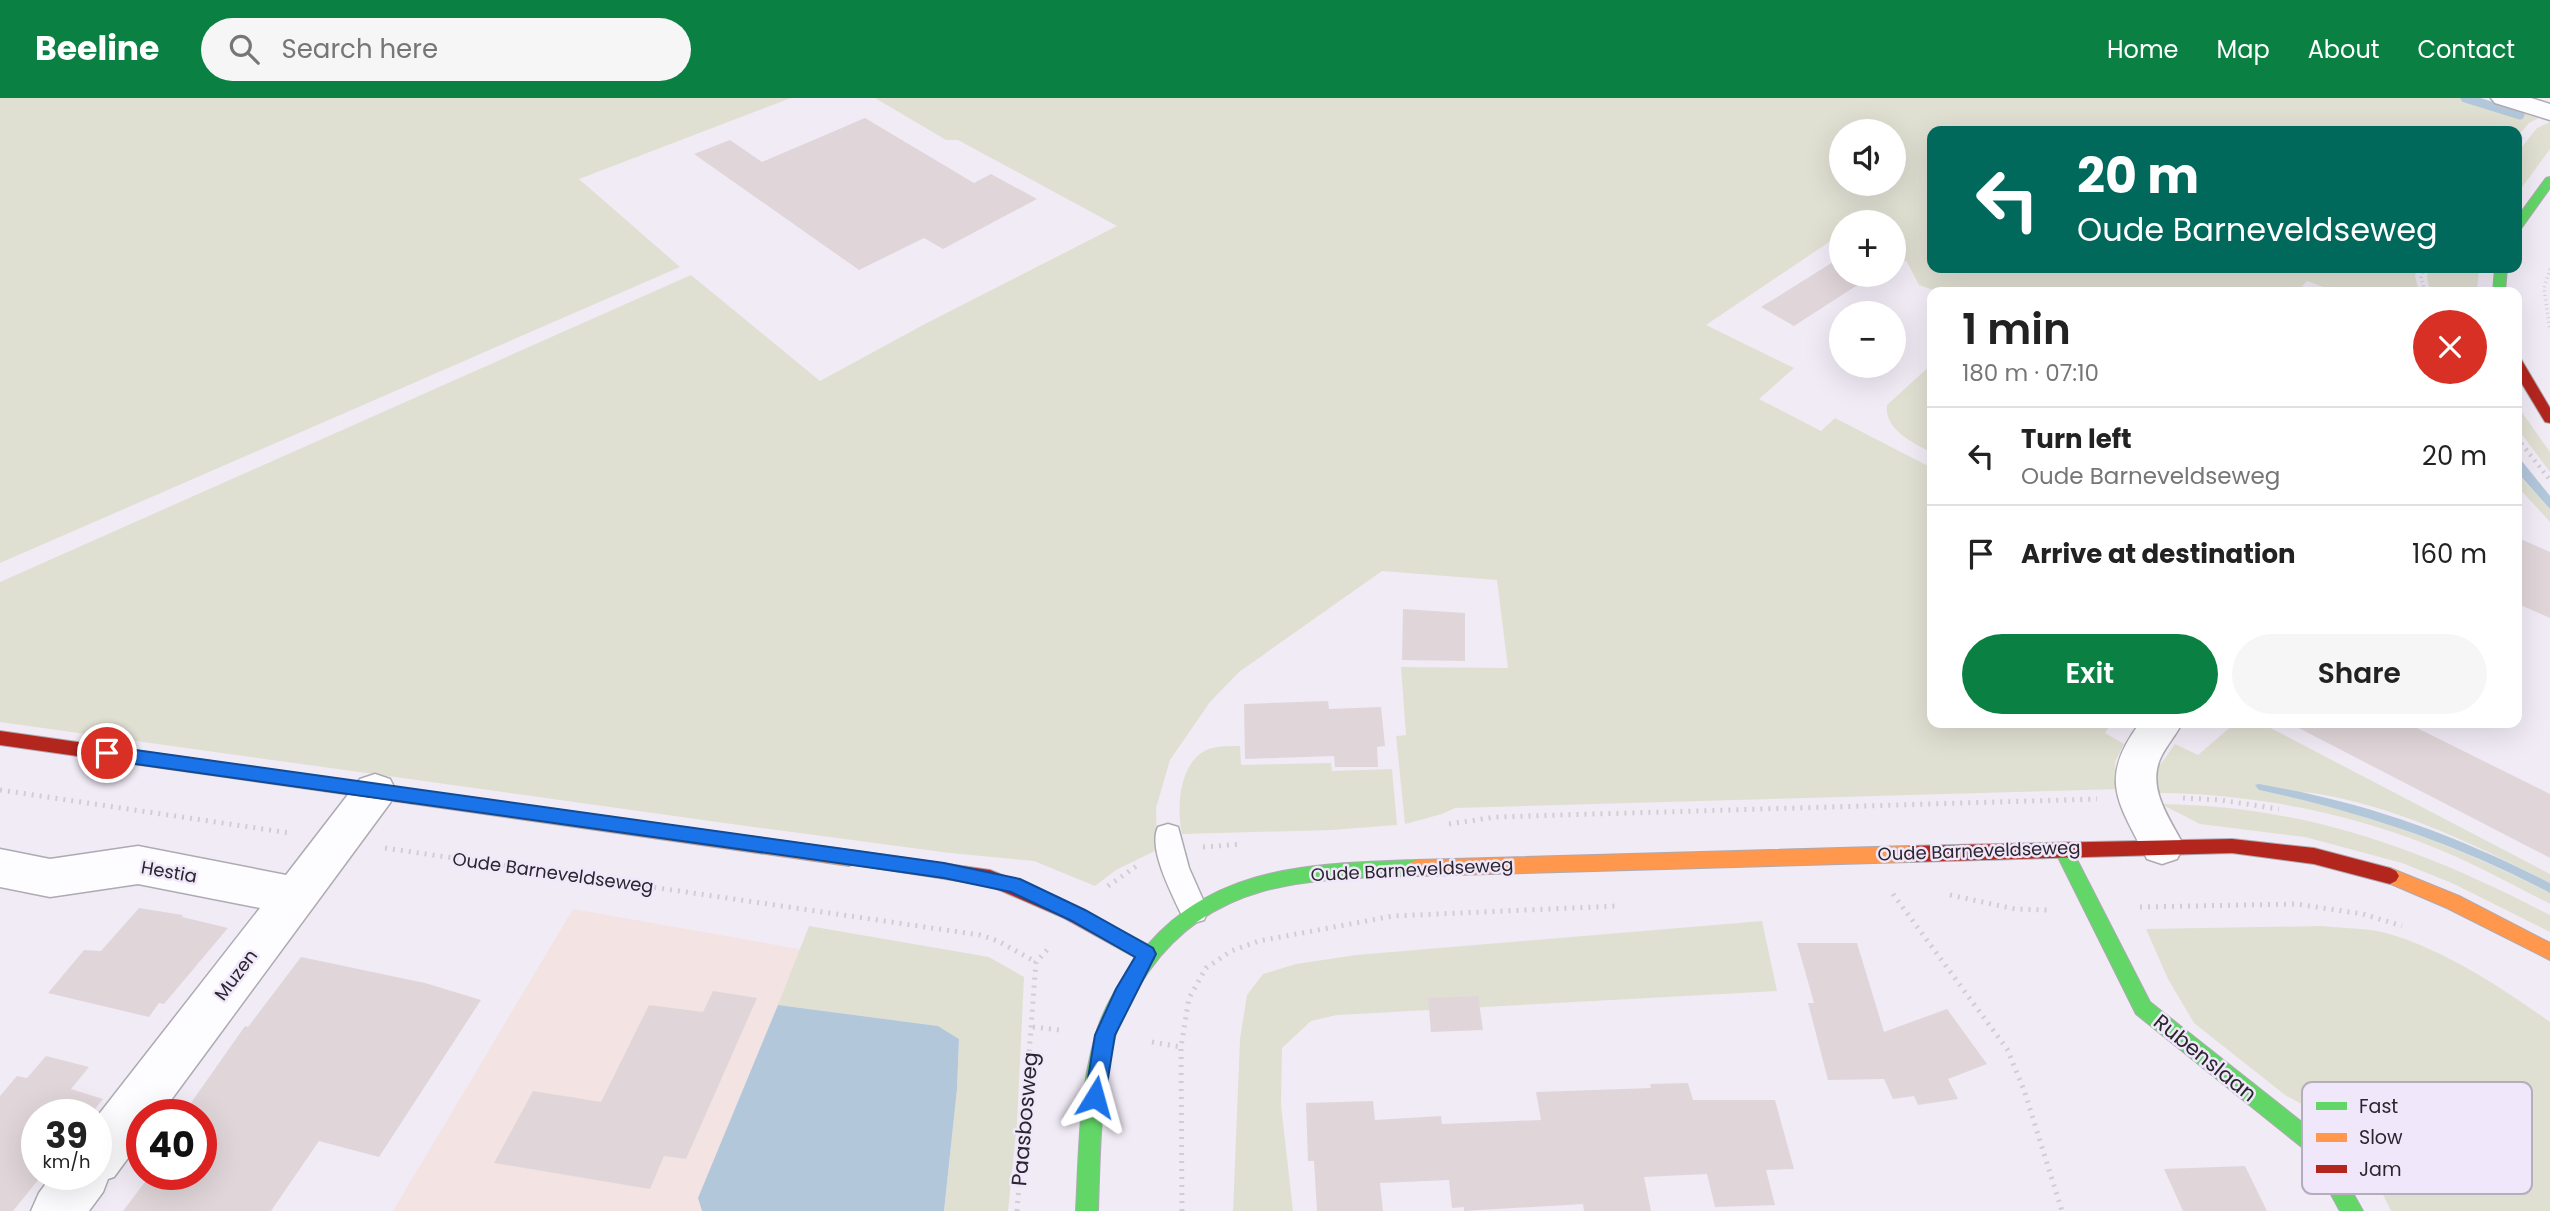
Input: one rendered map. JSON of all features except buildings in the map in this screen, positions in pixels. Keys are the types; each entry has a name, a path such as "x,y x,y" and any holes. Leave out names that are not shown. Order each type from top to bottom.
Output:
{"street":[{"path":"2504,98 2550,112"},
{"path":"2522,220 2550,180"},
{"path":"2522,372 2550,419"},
{"path":"2158,728 2140,753 2133,772 2138,799 2162,846"},
{"path":"0,738 990,878 1014,885 1079,915 1147,954 1123,995 1105,1035 1092,1124 1087,1211"},
{"name":"Muzen","path":"112,1138 376,790"},
{"name":"Oude Barneveldseweg","path":"1147,954 1175,922 1231,892 1281,878 1348,870 2162,846 2250,846 2357,866 2419,886 2478,913 2550,952"},
{"name":"Rubenslaan","path":"2063,849 2143,1008 2302,1135"},
{"name":"Hestia","path":"0,867 50,878 138,865 296,896"},
{"path":"57,1211 73,1190"},
{"name":"Rubenslaan","path":"2342,1194 2352,1211"}],"lane":[{"path":"1168,835 1175,869 1194,911"}],"path":[{"path":"2550,270 2544,288 2550,331"},
{"path":"2522,445 2550,480"},
{"name":"Oude Barneveldseweg","path":"0,790 979,935 998,941 1037,962 1034,1027"},
{"path":"1892,893 1965,988 2007,1049 2032,1114 2062,1211"},
{"path":"1878,894 1903,893"},
{"path":"1937,893 2015,909 2295,904 2364,914 2411,929"},
{"path":"1182,1211 1181,1047 1189,998 1206,968 1231,950 1259,941 1393,916 1629,905"},
{"name":"Paasbosweg","path":"1017,1211 1034,1027"}],"shaded area":[{"path":"0,98 791,98 579,179 680,267 0,563"},
{"path":"875,98 2474,98 2539,118 2529,123 2522,131 2522,126 1927,126 1927,273 2416,273 2418,287 2323,287 2307,281 2302,287 1927,288 1919,285 1906,262 1906,210 1829,210 1829,242 1706,325 1794,368 1759,399 1821,431 1835,418 1927,465 1927,728 2108,728 2105,733 2124,744 2115,762 2118,789 1455,808 1405,824 1396,736 1406,735 1401,667 1508,668 1497,580 1382,571 1239,672 1210,702 1170,760 1156,808 1157,850 1116,870 1095,886 1034,861 950,853 746,826 0,722 0,582 691,275 820,381 1117,226 958,140 946,140"},
{"path":"2550,122 2550,149 2522,187 2522,147 2537,128"},
{"path":"2428,273 2479,273 2477,287 2429,287"},
{"path":"1927,369 1927,450 1895,429 1887,414 1887,405"},
{"path":"2522,412 2550,452 2550,472 2522,435"},
{"path":"2522,479 2550,509 2550,522 2522,491"},
{"path":"2229,728 2271,728 2550,874 2550,883 2464,841 2375,807 2313,793 2259,790 2336,809 2408,831 2478,859 2550,893 2550,904 2450,854 2380,828 2271,802 2160,793 2154,789 2152,776 2175,744 2198,755"},
{"path":"1240,746 1241,765 1331,763 1332,771 1392,769 1397,825 1331,830 1182,834 1180,797 1186,772 1193,761 1212,748"},
{"path":"2161,804 2263,813 2358,834 2450,868 2550,915 2550,932 2454,884 2402,863 2305,837 2200,824"},
{"path":"573,909 810,951 708,1201 771,1211 393,1211"},
{"path":"1762,921 1777,991 1337,1015 1311,1021 1282,1048 1281,1105 1293,1211 1233,1211 1240,1039 1247,995 1263,974 1296,964 1356,955"},
{"path":"809,926 989,957 1024,977 1017,1124 1008,1211 944,1211 957,1089 959,1039 938,1026 778,1005"},
{"path":"2323,926 2377,931 2445,956 2489,981 2550,1022 2550,1211 2391,1211 2383,1194 2532,1194 2532,1082 2302,1082 2302,1104 2285,1095 2194,1023 2168,979 2146,929"}],"water":[{"path":"2522,461 2550,496 2550,509 2522,478"},
{"path":"2255,785 2337,800 2443,835 2550,883 2550,893 2480,859 2408,831 2334,808 2259,790"},
{"path":"778,1005 938,1026 959,1039 957,1089 944,1211 702,1211 698,1198"}],"waterway":[{"path":"2465,98 2520,115"}],"traffic: fast":[{"path":"2522,220 2550,180"},
{"path":"2499,287 2501,273"},
{"path":"2063,849 2143,1008 2302,1135"},
{"path":"1087,1211 1094,1101 1105,1036 1125,992 1158,943 1188,917 1221,897 1256,884 1334,872 1416,868"},
{"path":"2342,1194 2352,1211"}],"traffic: slow":[{"path":"414,797 849,858"},
{"path":"1416,868 1910,854"},
{"path":"2390,876 2453,902 2550,952"}],"traffic: jam":[{"path":"2522,372 2550,419"},
{"path":"0,738 414,797"},
{"path":"1910,854 2232,846 2314,856 2390,876"},
{"path":"849,858 990,878 1051,902 1147,954"}],"route":[{"path":"107,753 944,870 1014,885 1079,915 1147,954 1123,995 1105,1035 1095,1097"}]}
